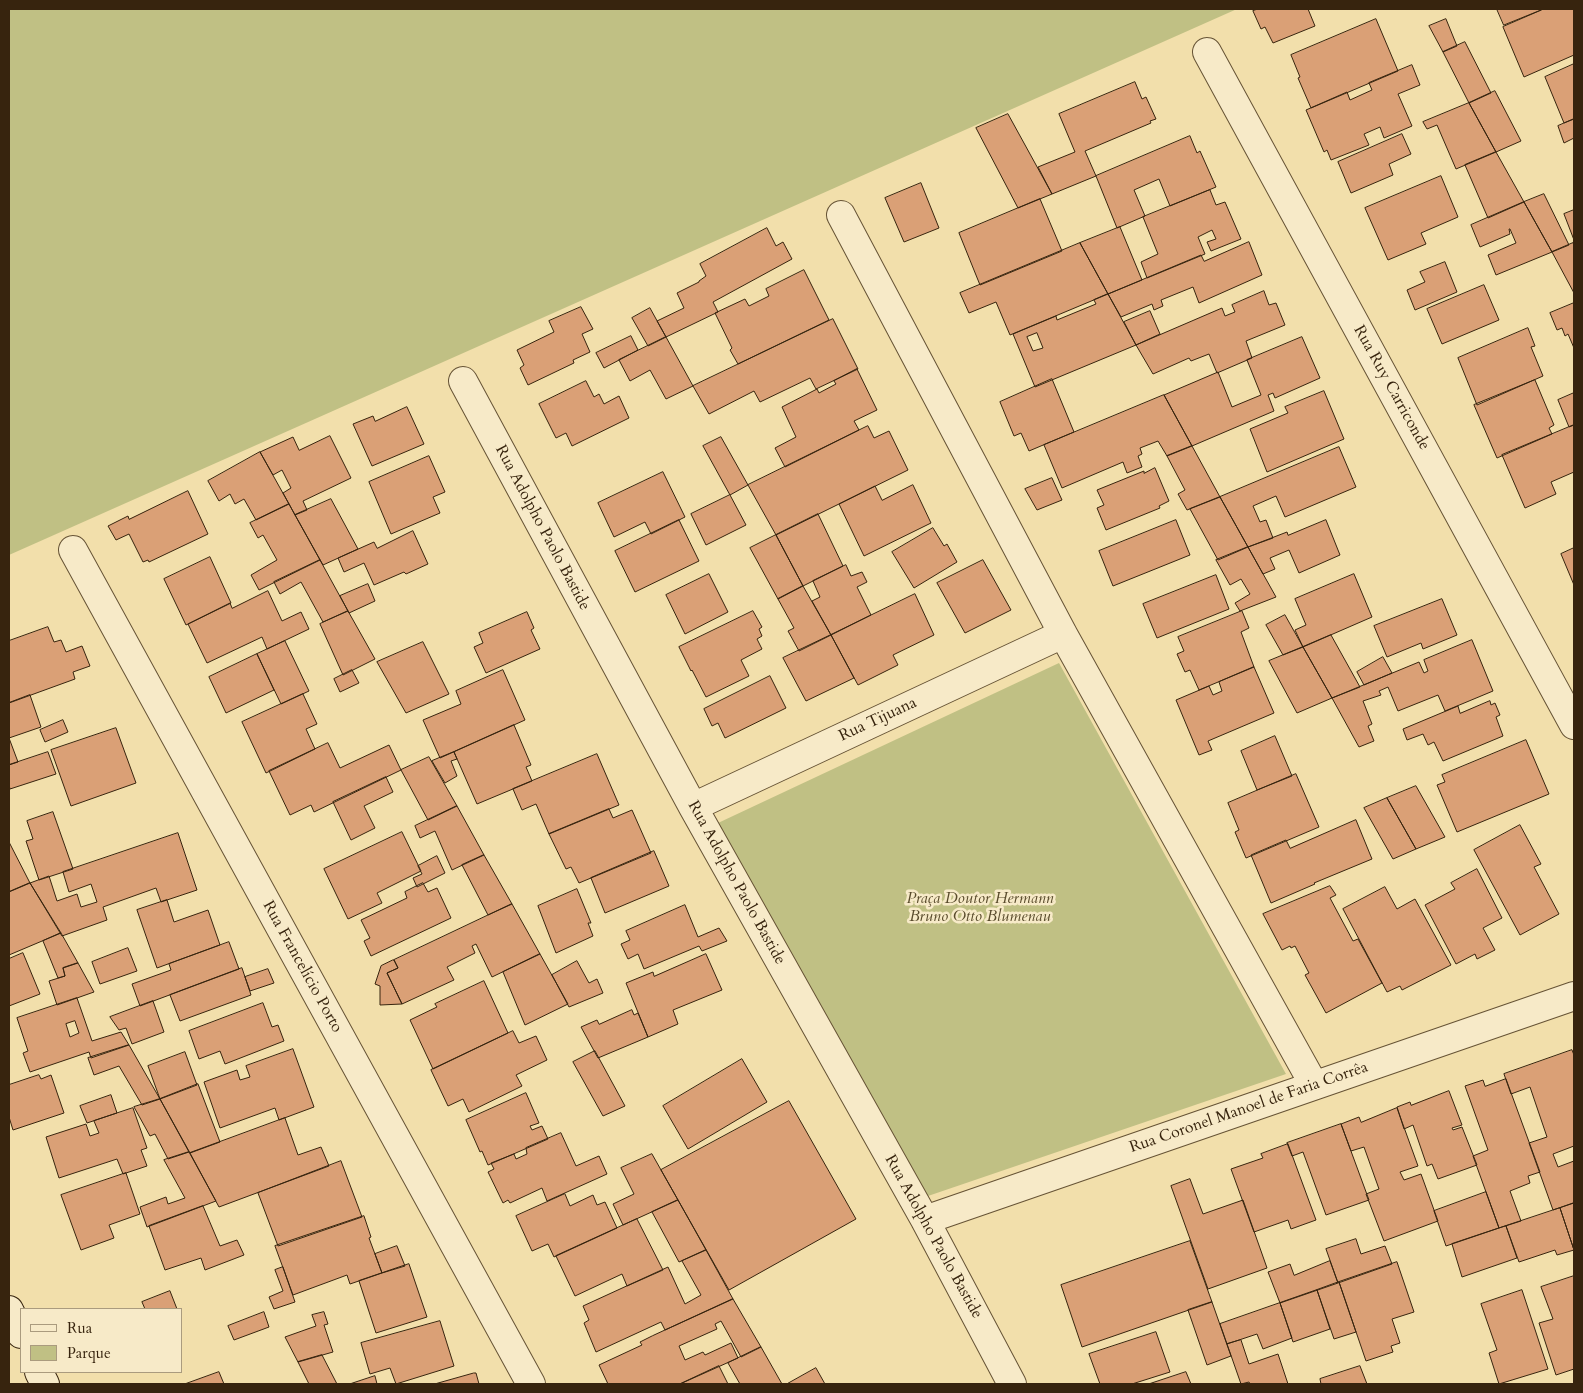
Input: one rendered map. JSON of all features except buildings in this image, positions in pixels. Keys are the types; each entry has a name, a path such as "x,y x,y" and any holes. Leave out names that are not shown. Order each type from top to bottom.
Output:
{"street":[{"name":"Rua Ruy Carriconde","path":"1207,52 1574,725"},
{"path":"841,215 1063,634 1314,1086"},
{"name":"Rua Adolpho Paolo Bastide","path":"462,381 693,807 925,1220 1012,1384"},
{"name":"Rua Francelício Porto","path":"73,550 531,1384"},
{"name":"Rua Tijuana","path":"693,807 1063,634"},
{"name":"Rua Coronel Manoel de Faria Corrêa","path":"925,1220 1574,996"},
{"path":"9,1310 20,1332"}],"green space":[{"path":"9,9 1237,9 9,555"},
{"name":"Praça Doutor Hermann Bruno Otto Blumenau","path":"1059,663 1286,1074 928,1196 718,823"}]}
